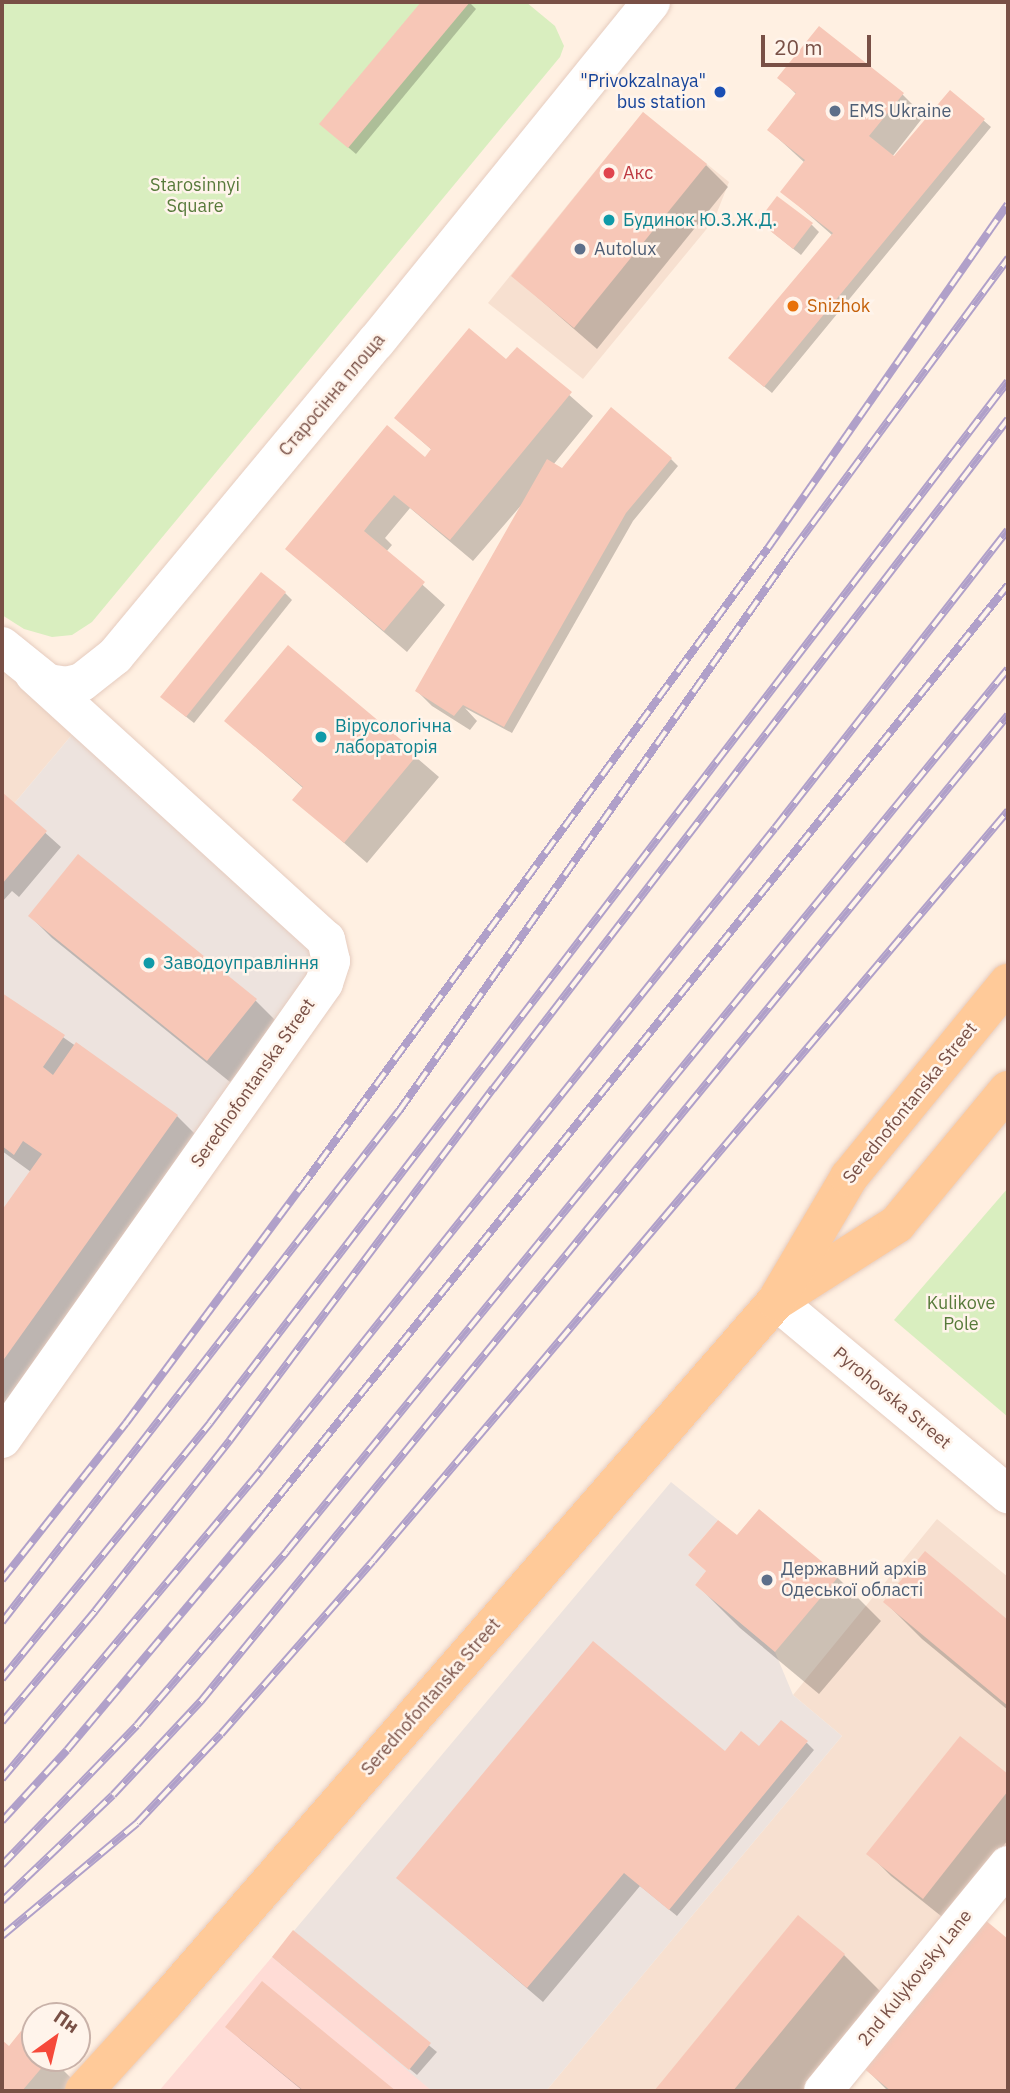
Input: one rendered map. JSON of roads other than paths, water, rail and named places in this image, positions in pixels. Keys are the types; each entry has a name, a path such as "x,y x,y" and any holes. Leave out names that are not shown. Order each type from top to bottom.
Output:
{"main road":[{"name":"Старосінна площа","path":"2,646 48,683 66,686 82,682 115,656 376,342 651,2"},
{"name":"Serednofontanska Street","path":"2,1439 324,983 331,961 326,940 34,674"},
{"name":"Serednofontanska Street","path":"83,2091 174,1992 776,1301 849,1177 1008,983"},
{"name":"Serednofontanska Street","path":"776,1301 897,1224 1008,1090"},
{"name":"Pyrohovska Street","path":"776,1301 1008,1494"},
{"name":"2nd Kulykovsky Lane","path":"823,2091 1008,1865"}],"railway":[{"path":"2,1580 126,1423 300,1189 768,548 1008,204"},
{"path":"2,1622 399,1111 793,550 1008,258"},
{"path":"2,1679 210,1423 1008,381"},
{"path":"2,1722 95,1611 230,1440 493,1089 1008,419"},
{"path":"2,1779 261,1470 775,828 1008,530"},
{"path":"2,1821 67,1750 260,1520 1008,585"},
{"path":"2,1865 137,1725 287,1551 1008,669"},
{"path":"2,1901 113,1795 201,1701 1008,715"},
{"path":"2,1936 137,1823 221,1734 373,1561 1008,811"}],"place":[{"name":"\"Privokzalnaya\" bus station","path":"720,92"},
{"name":"EMS Ukraine","path":"835,111"},
{"name":"Акс","path":"609,173"},
{"name":"Будинок Ю.З.Ж.Д.","path":"609,220"},
{"name":"Autolux","path":"580,249"},
{"name":"Snizhok","path":"793,306"},
{"name":"Вірусологічна лабораторія","path":"321,737"},
{"name":"Заводоуправління","path":"149,963"},
{"name":"Державний архів Одеської області","path":"767,1580"}],"park label":[{"name":"Starosinnyi Square","path":"195,196"},
{"name":"Kulikove Pole","path":"961,1314"}]}
